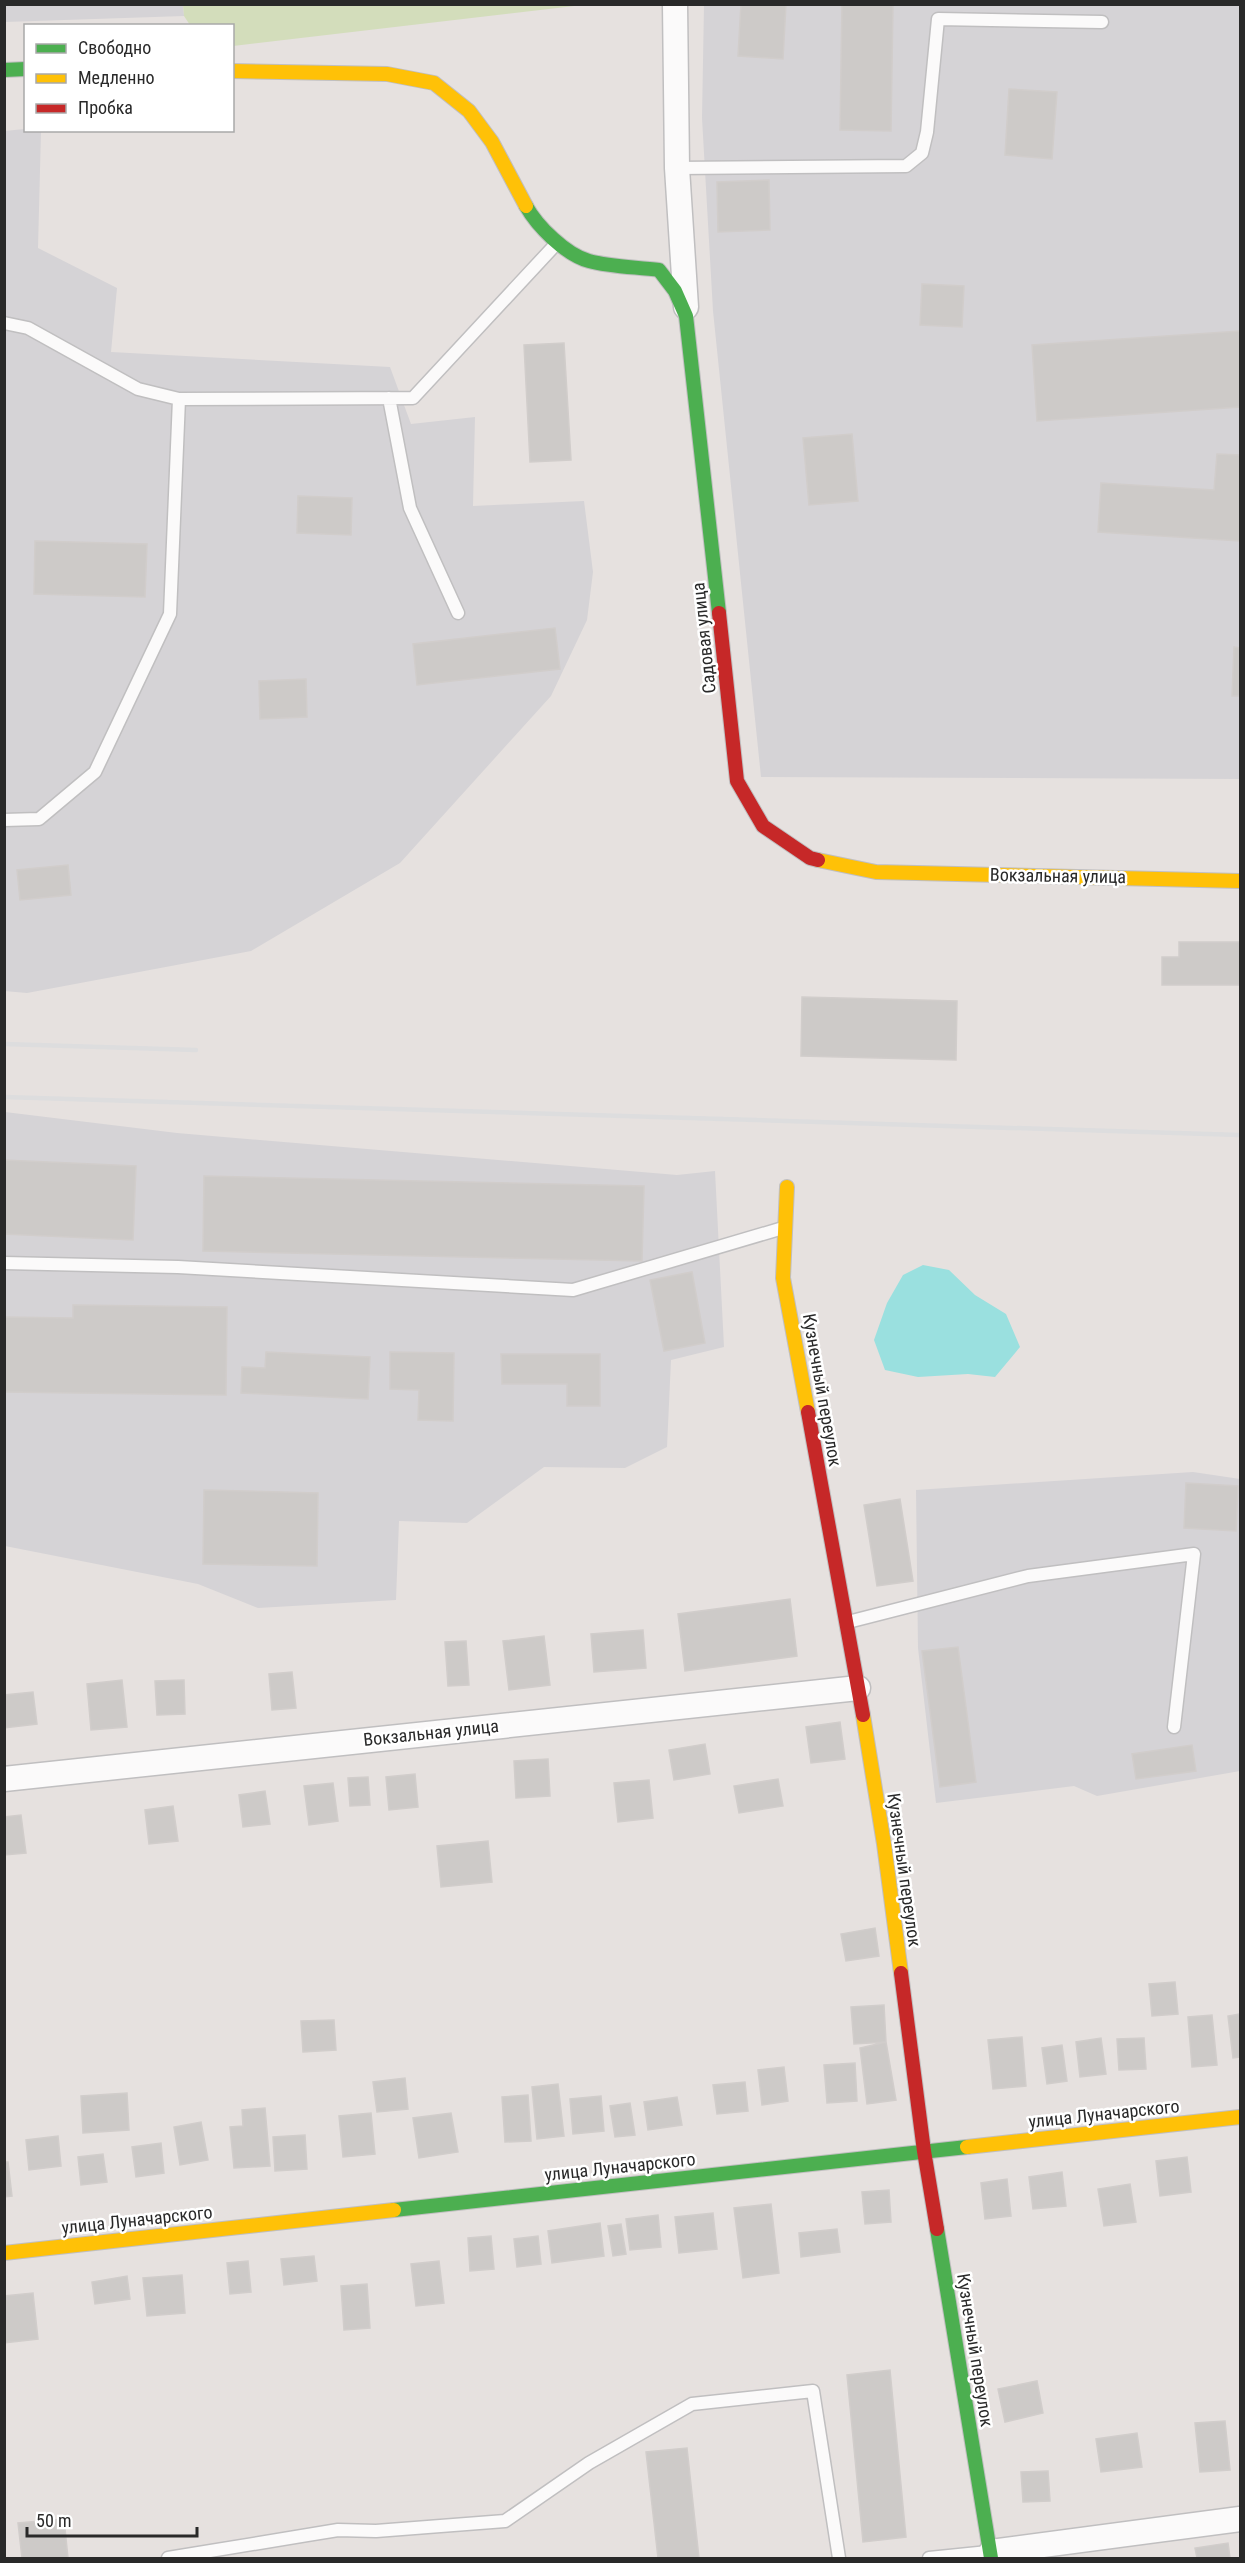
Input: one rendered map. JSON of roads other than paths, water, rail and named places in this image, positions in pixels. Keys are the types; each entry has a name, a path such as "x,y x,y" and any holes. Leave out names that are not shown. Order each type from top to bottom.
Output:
{"street":[{"path":"675,4 677,168 686,316"},
{"path":"4,70 24,69"},
{"path":"234,71 387,74 434,83 469,111 492,142 532,217 557,243"},
{"name":"Садовая улица","path":"557,243 587,261 659,270 675,291 686,316 737,782 763,826 810,858 876,872"},
{"name":"Вокзальная улица","path":"876,872 1240,881"},
{"name":"Кузнечный переулок","path":"787,1187 783,1278 847,1622 884,1844 924,2151 991,2555"},
{"name":"Вокзальная улица","path":"4,1779 858,1688"},
{"name":"улица Луначарского","path":"4,2253 1240,2117"},
{"path":"991,2555 1240,2519"}],"lane":[{"path":"677,168 906,166 922,153 927,132 938,18 1102,22"},
{"path":"4,323 28,328 138,388 179,399 413,398 557,243"},
{"path":"389,398 410,508 459,613"},
{"path":"4,820 39,819 95,772 170,614 179,399"},
{"path":"4,1263 178,1267 573,1290 787,1227"},
{"path":"847,1622 1028,1576 1194,1554 1174,1726"},
{"path":"168,2559 338,2530 376,2531 505,2521 589,2463 692,2404 813,2391 839,2559"},
{"path":"929,2559 991,2555"}],"water":[{"path":"923,1265 949,1270 975,1295 1006,1314 1020,1347 995,1377 968,1374 918,1377 885,1370 874,1340 887,1303 903,1275"}],"railway":[{"path":"4,1044 196,1050"},
{"path":"4,1097 1240,1135"}]}
